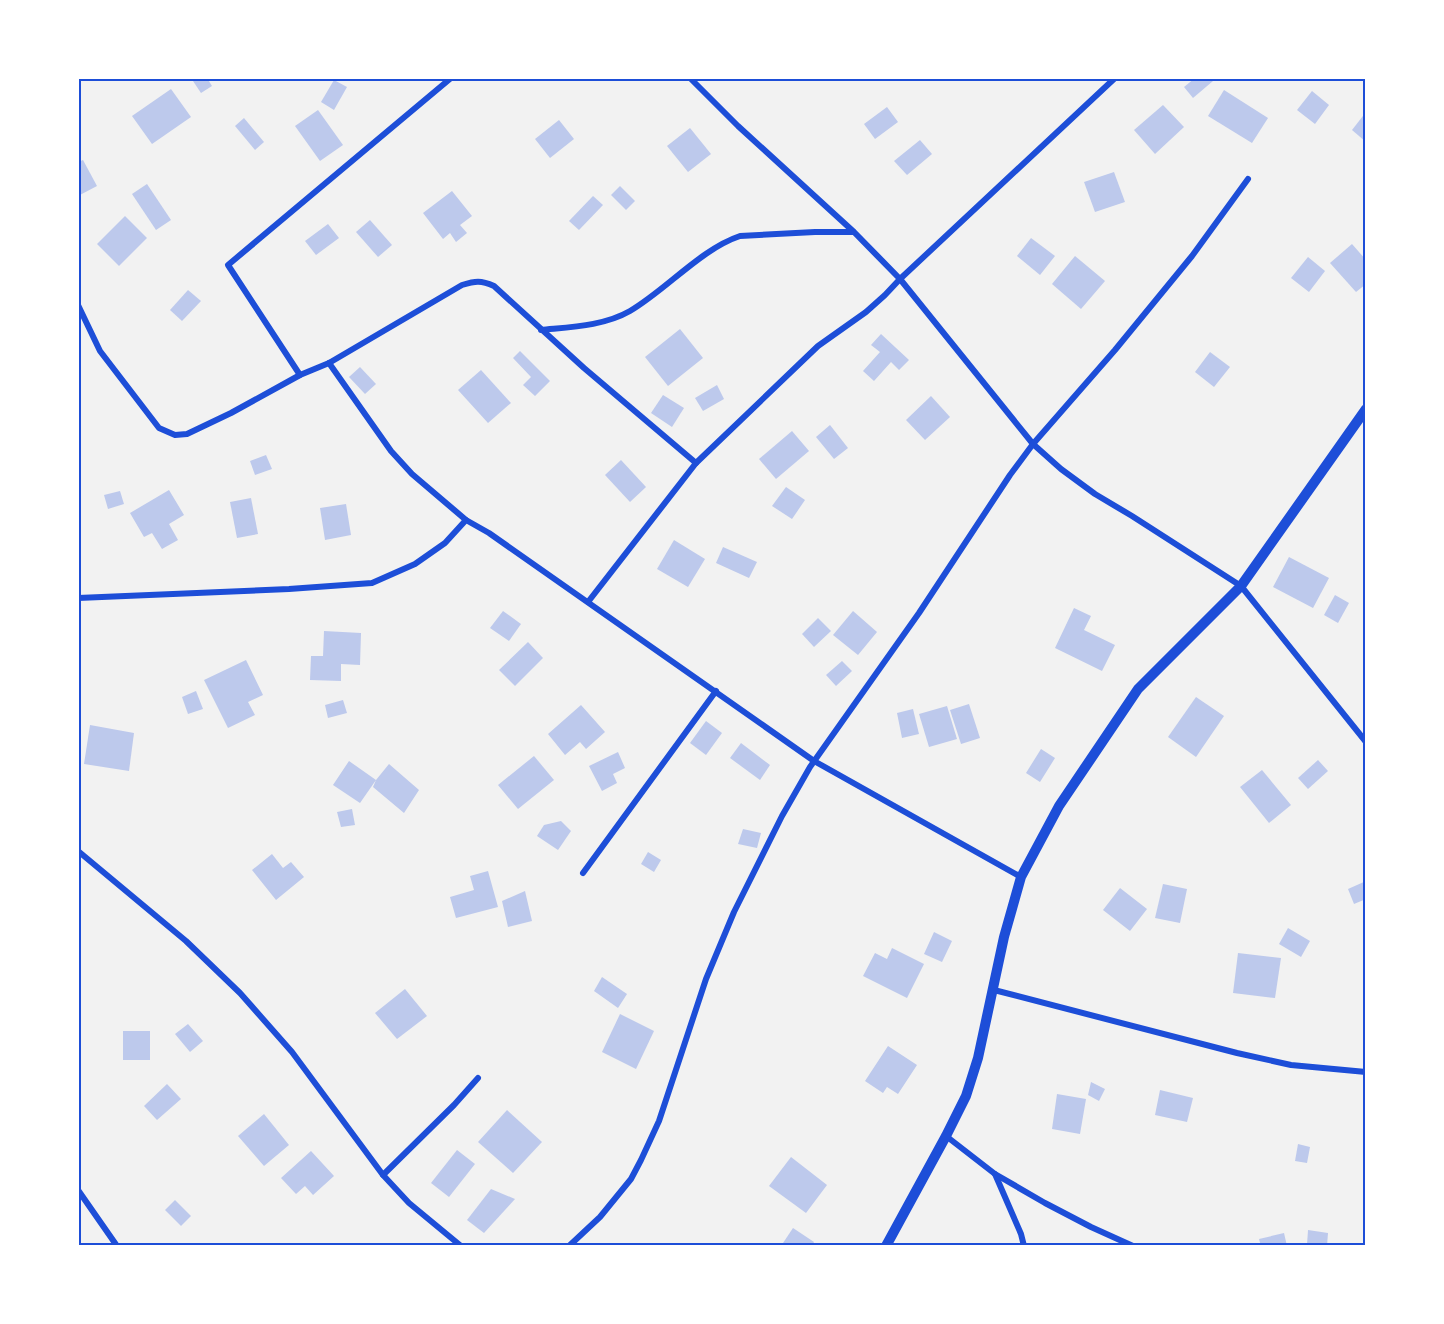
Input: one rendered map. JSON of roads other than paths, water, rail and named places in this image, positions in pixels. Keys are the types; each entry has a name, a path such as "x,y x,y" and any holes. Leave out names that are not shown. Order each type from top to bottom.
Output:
{"street":[{"path":"300,375 228,265 451,78"},
{"path":"690,78 738,126 854,232 900,279 1033,444 1061,469 1095,494 1241,586 1366,742"},
{"path":"588,602 696,463 818,346 885,296 900,279 1115,78"},
{"path":"569,1246 600,1217 631,1179 641,1160 659,1121 706,980 734,912 782,816 814,761 919,613 1033,444 1115,350 1192,256 1248,179"},
{"path":"541,330 600,322 630,311 711,252 729,240 740,236 854,232"},
{"path":"78,305 100,351 159,428 176,435 187,434 300,375 329,363 462,285 484,281 494,286 584,368 696,463"},
{"path":"329,363 391,451 412,474 466,520 489,533 814,761 1021,877"},
{"path":"886,1246 966,1096 978,1058 1021,877 1059,806 1138,689 1241,586 1366,410"},
{"path":"78,598 372,583 415,564 445,543 466,520"},
{"path":"583,873 716,691"},
{"path":"78,852 186,941 240,993 292,1052 383,1175 409,1203 460,1246"},
{"path":"994,990 1291,1065 1366,1072"},
{"path":"383,1175 478,1078"},
{"path":"946,1136 995,1174 1090,1227 1133,1246"},
{"path":"995,1174 1024,1246"},
{"path":"78,1190 117,1246"}]}
